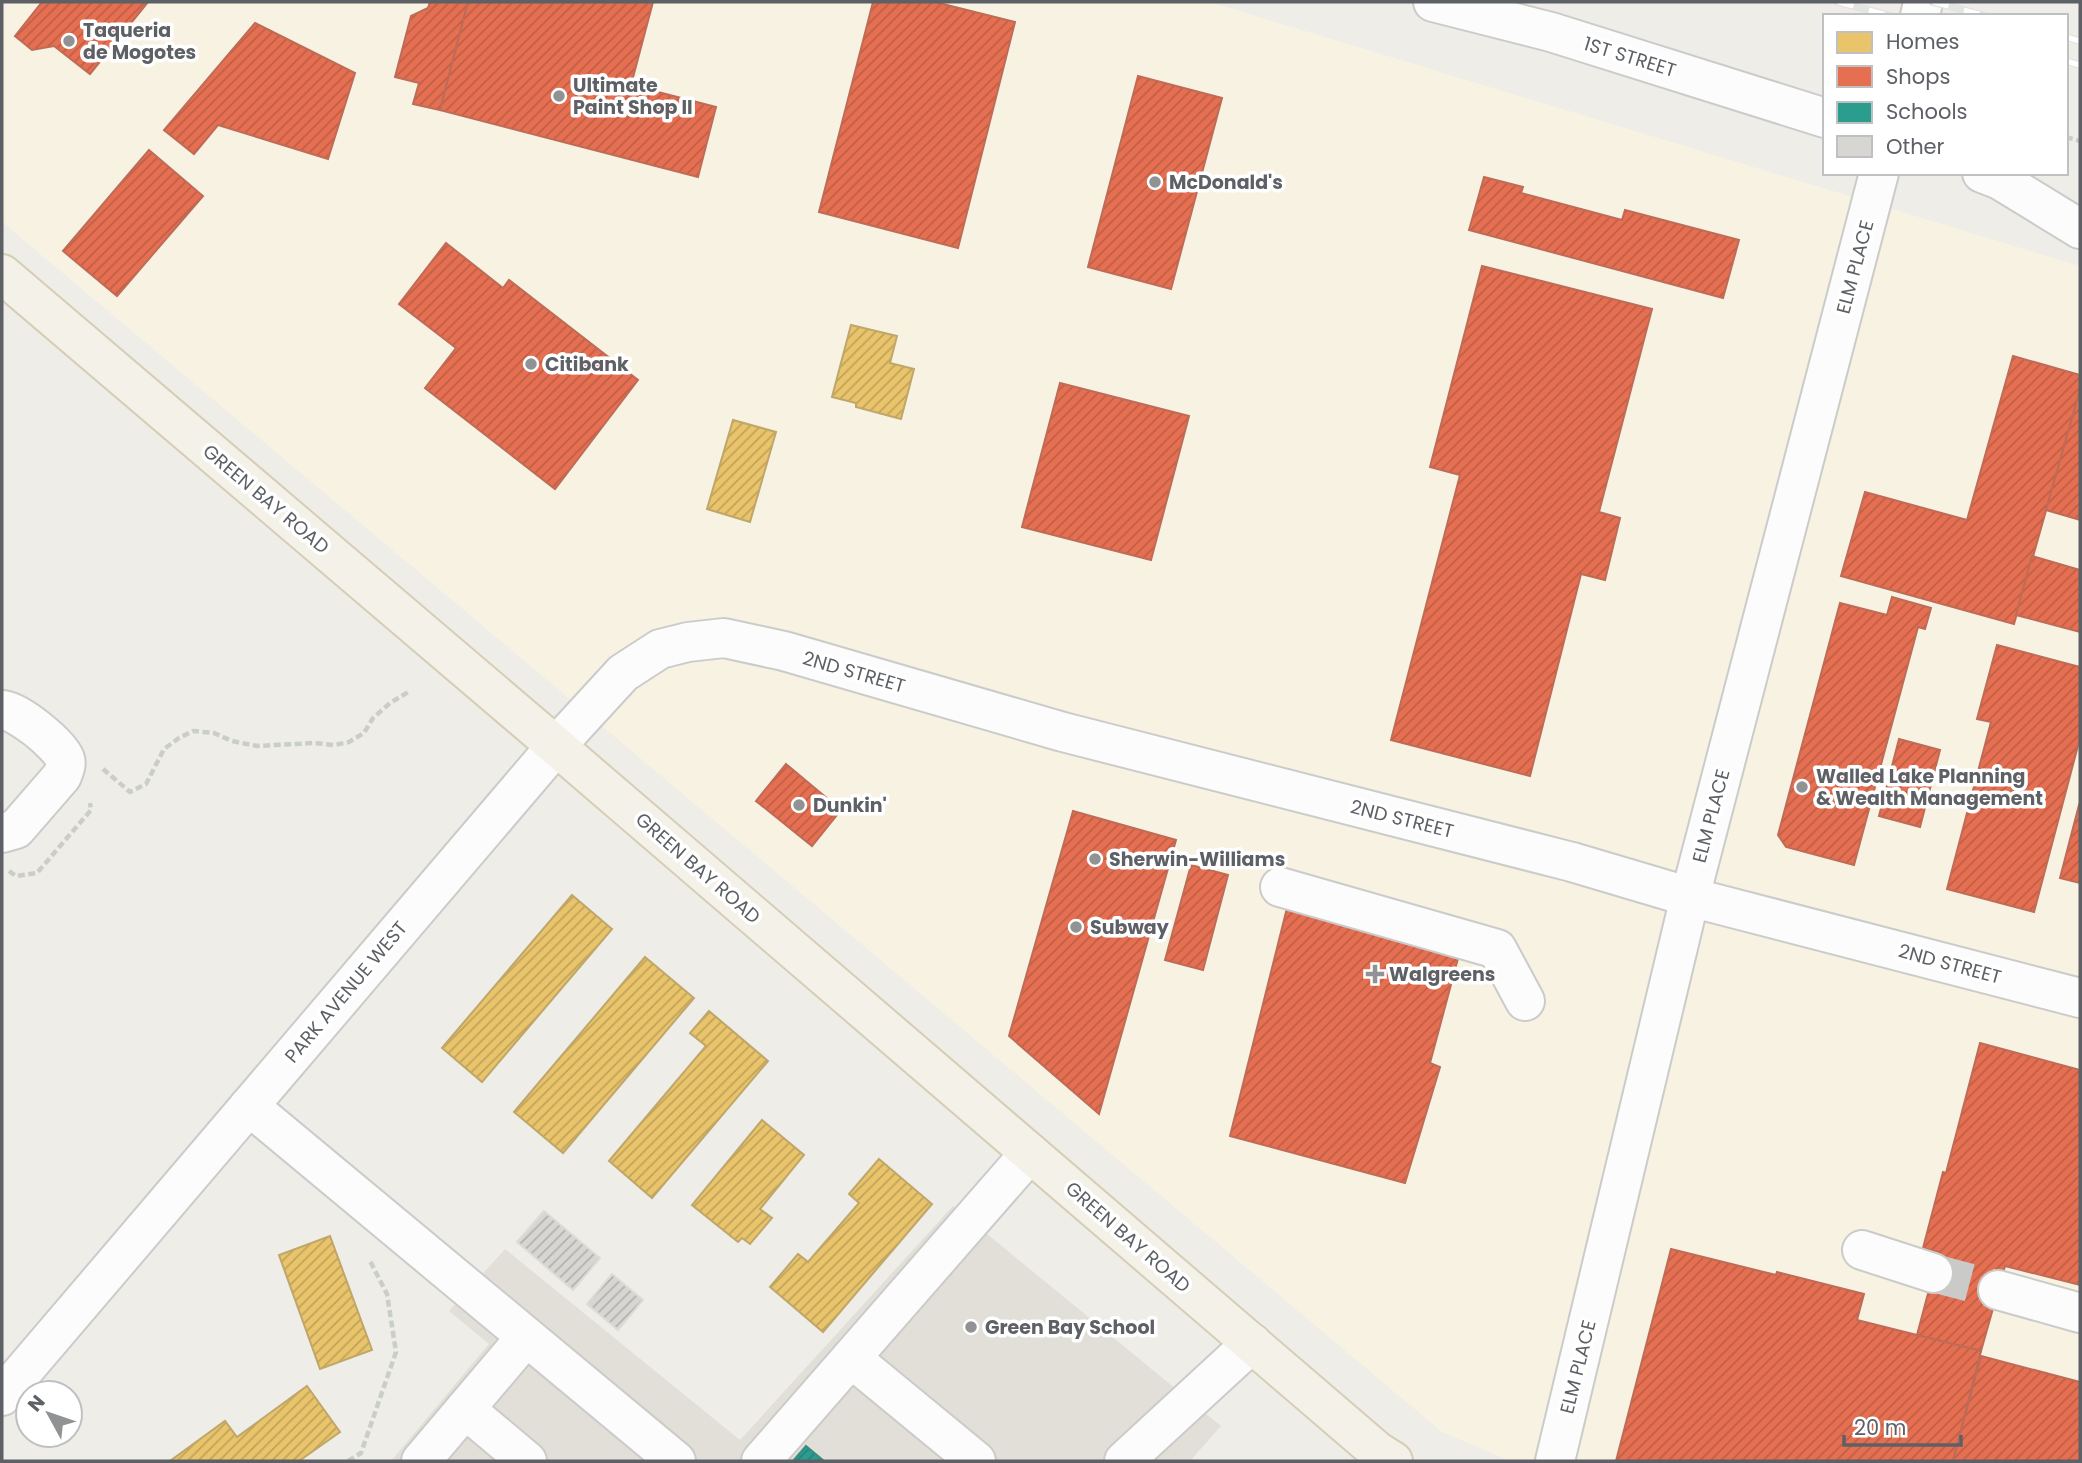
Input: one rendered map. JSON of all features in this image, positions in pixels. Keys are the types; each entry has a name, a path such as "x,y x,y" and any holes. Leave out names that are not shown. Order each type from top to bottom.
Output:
{"main road":[{"name":"GREEN BAY ROAD","path":"7,289 556,746 1377,1451 1393,1461"}],"street":[{"name":"1ST STREET","path":"1433,2 1551,32 1823,117"},
{"name":"ELM PLACE","path":"1555,1461 1690,897 1878,175"},
{"path":"1987,175 2000,180 2080,229"},
{"name":"2ND STREET","path":"724,638 784,651 1063,732 1572,862 1690,897 2080,998"},
{"name":"PARK AVENUE WEST","path":"2,1396 556,746 623,673 660,649 688,642 724,638"},
{"path":"2,710 18,714 44,736 62,754 65,766 62,776 16,829 7,848"},
{"path":"1280,887 1497,949 1525,1001"},
{"path":"249,1106 676,1461"},
{"path":"761,1461 1030,1153"},
{"path":"1862,1250 1933,1273"},
{"path":"1998,1290 2080,1313"},
{"path":"421,1461 526,1337"},
{"path":"1124,1461 1252,1343"},
{"path":"851,1358 976,1461"},
{"path":"465,1409 527,1461"}],"path":[{"path":"98,764 130,792 146,785 164,749 193,731 214,733 232,741 257,746 314,743 334,745 349,742 363,733 373,718 390,703 410,691"},
{"path":"7,848 6,869 16,876 37,873 91,810 90,797"},
{"path":"348,1461 361,1453 396,1352 387,1293 363,1251"}],"shaded area":[{"path":"2,2 1210,2 2080,266 2080,1461 1510,1461 1442,1432 2,222"},
{"name":"Green Bay School","path":"953,1206 1221,1426 1190,1461 391,1461 489,1344 449,1311 505,1249 740,1440"}],"building: Homes":[{"path":"851,325 897,336 890,363 914,369 901,419 856,407 856,403 832,397"},
{"path":"733,420 776,432 750,522 707,509"},
{"path":"572,895 612,929 482,1082 442,1048"},
{"path":"645,957 694,998 563,1153 514,1112"},
{"path":"709,1011 768,1061 652,1198 609,1161 706,1046 690,1033"},
{"path":"762,1120 804,1155 760,1209 772,1218 750,1244 742,1238 738,1242 692,1205"},
{"path":"879,1159 932,1204 823,1332 770,1287 798,1254 808,1262 859,1203 849,1194"},
{"path":"330,1236 372,1350 320,1369 279,1255"},
{"path":"307,1386 340,1432 299,1461 170,1461 225,1421 237,1437"}],"building: Shops":[{"name":"Taqueria de Mogotes","path":"42,2 148,2 90,74 54,46 32,50 15,36"},
{"path":"430,2 468,2 440,110 413,104 419,83 395,77 411,16 428,8"},
{"name":"Ultimate Paint Shop II","path":"468,2 653,2 631,85 716,107 698,177 440,110"},
{"path":"873,2 935,2 1015,22 958,248 819,212"},
{"path":"255,23 355,73 328,159 218,125 194,154 164,130"},
{"name":"McDonald's","path":"1138,76 1222,98 1171,289 1088,267"},
{"path":"149,150 203,196 117,296 63,251"},
{"path":"1484,177 1523,187 1521,193 1622,220 1625,210 1739,240 1723,298 1469,230"},
{"name":"Citibank","path":"446,243 503,288 509,280 638,380 555,489 425,388 456,348 399,304"},
{"path":"1482,266 1652,309 1599,512 1620,518 1605,580 1581,574 1530,776 1391,740 1460,475 1430,467"},
{"path":"2013,356 2080,375 2080,390 2014,624 1841,576 1865,492 1967,520"},
{"path":"1060,383 1189,416 1151,560 1022,527"},
{"path":"2080,390 2080,520 2046,510"},
{"path":"2032,556 2080,570 2080,632 2016,615"},
{"path":"1892,597 1931,608 1925,629 1918,627 1854,865 1786,847 1778,835 1840,603 1887,615"},
{"path":"1997,645 2080,667 2080,738 2034,912 1947,889 1991,722 1977,719"},
{"path":"1899,739 1940,750 1920,827 1879,816"},
{"name":"Dunkin'","path":"786,764 841,810 812,846 756,801"},
{"path":"2080,806 2080,883 2060,878"},
{"path":"1073,811 1176,840 1099,1114 1009,1036"},
{"path":"1191,865 1228,875 1203,970 1165,960"},
{"name":"Walgreens","path":"1288,904 1460,951 1430,1063 1440,1067 1405,1183 1230,1136"},
{"path":"1980,1043 2080,1070 2080,1285 2005,1266 1981,1351 1917,1335 1939,1252 1923,1248"},
{"path":"1671,1249 1864,1294 1857,1320 1981,1351 1953,1461 1616,1461"},
{"path":"1981,1356 2080,1382 2080,1461 1953,1461"}],"building: Schools":[{"path":"806,1446 824,1461 793,1461"}],"building: Other":[{"path":"544,1211 600,1258 573,1290 517,1242"},
{"path":"612,1274 643,1300 618,1330 587,1304"}],"tunnel":[{"path":"1933,1273 1998,1290"}],"railway":[{"path":"1838,2 1883,14"},
{"path":"1933,2 1978,14"},
{"path":"2068,38 2080,41"},
{"path":"2068,62 2080,65"}],"place":[{"name":"Taqueria de Mogotes","path":"69,41"},
{"name":"Ultimate Paint Shop II","path":"559,96"},
{"name":"McDonald's","path":"1155,182"},
{"name":"Citibank","path":"531,364"},
{"name":"Walled Lake Planning & Wealth Management","path":"1802,787"},
{"name":"Dunkin'","path":"799,805"},
{"name":"Sherwin-Williams","path":"1095,859"},
{"name":"Subway","path":"1076,927"},
{"name":"Walgreens","path":"1375,974"},
{"name":"Green Bay School","path":"971,1327"}]}
